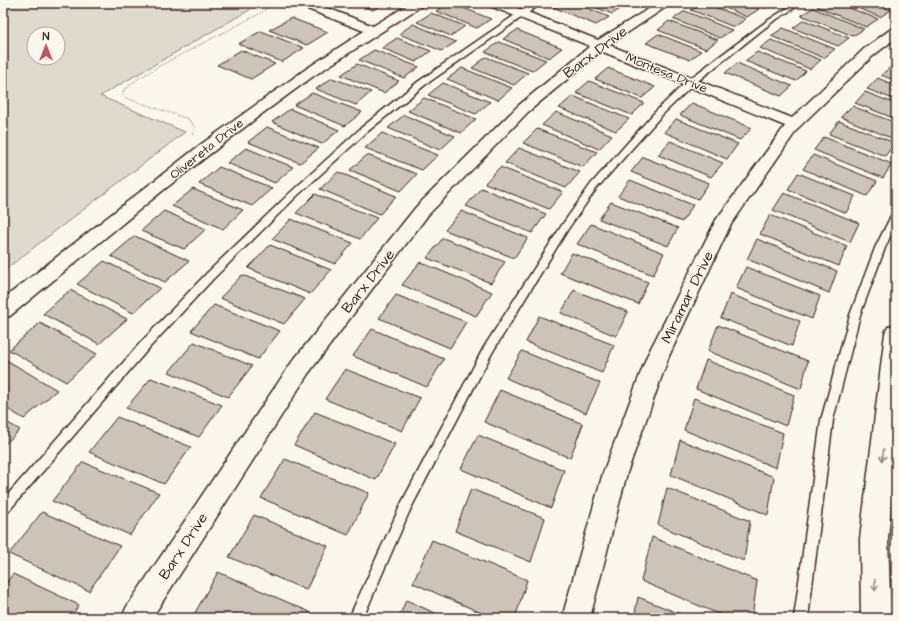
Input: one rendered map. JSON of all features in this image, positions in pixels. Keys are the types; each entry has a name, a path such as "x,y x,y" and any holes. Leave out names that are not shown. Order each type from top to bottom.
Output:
{"street":[{"path":"304,3 373,30"},
{"name":"Olivereta Drive","path":"3,310 220,136 288,86 373,30 420,3"},
{"name":"Montesa Drive","path":"494,3 794,124"},
{"name":"Barx Drive","path":"136,618 300,368 422,211 523,109 600,45 666,3"},
{"name":"Miramar Drive","path":"576,618 615,473 658,356 722,224 794,124 869,52 896,32"},
{"path":"876,618 874,539 896,333"}],"lane":[{"path":"3,509 146,344 210,276 294,194 364,130 422,83 520,14 540,3"},
{"path":"356,618 406,506 488,350 565,227 594,186 658,114 691,82 769,22 799,3"},
{"path":"801,618 827,420 854,315 880,248 896,214"}],"path":[{"path":"193,136 195,127 188,119 129,99 123,96 123,90 137,79 176,56 261,12 266,8 268,4 266,3"}],"shaded area":[{"path":"5,3 254,3 258,5 100,96 185,132 3,271 3,5"}],"building":[{"path":"355,3 386,3 373,10"},
{"path":"450,3 491,19 477,28 436,11"},
{"path":"560,3 575,3 609,17 596,25 553,7"},
{"path":"585,3 617,3 625,6 612,14"},
{"path":"704,3 746,19 734,27 691,10"},
{"path":"714,3 743,3 759,9 747,17"},
{"path":"752,3 773,3 765,8"},
{"path":"823,3 837,3 878,19 866,27 817,7"},
{"path":"845,3 873,3 891,10 880,17"},
{"path":"879,3 896,3 896,4 890,7"},
{"path":"813,8 864,29 853,36 801,15"},
{"path":"685,11 732,30 720,38 673,19"},
{"path":"431,13 465,26 451,36 417,22"},
{"path":"291,18 328,32 307,45 269,30"},
{"path":"804,20 849,38 838,46 793,28"},
{"path":"669,21 718,40 706,49 658,30"},
{"path":"413,24 456,42 442,51 399,34"},
{"path":"783,28 835,49 824,58 771,36"},
{"path":"517,30 562,48 549,58 503,39"},
{"path":"261,31 304,48 282,62 238,44"},
{"path":"658,34 701,51 690,60 646,43"},
{"path":"397,38 431,51 416,62 382,48"},
{"path":"771,40 821,60 810,69 760,48"},
{"path":"499,42 546,60 532,71 485,52"},
{"path":"241,50 275,64 251,79 217,65"},
{"path":"374,50 419,67 404,78 359,60"},
{"path":"757,52 806,71 796,81 745,61"},
{"path":"486,57 528,73 514,85 472,68"},
{"path":"737,63 792,86 781,96 725,73"},
{"path":"357,64 399,81 384,93 341,75"},
{"path":"892,66 896,68 896,81 881,75"},
{"path":"462,68 512,88 498,100 447,79"},
{"path":"608,68 655,87 642,98 595,79"},
{"path":"332,78 371,92 356,105 316,89"},
{"path":"878,78 896,86 896,100 867,89"},
{"path":"589,81 644,103 632,115 576,93"},
{"path":"443,83 490,102 476,114 428,95"},
{"path":"865,92 896,104 896,119 855,103"},
{"path":"312,93 362,112 345,126 294,105"},
{"path":"573,96 629,119 616,131 559,108"},
{"path":"424,98 476,119 461,133 408,111"},
{"path":"692,103 752,128 740,140 680,115"},
{"path":"852,106 896,123 896,140 841,117"},
{"path":"290,109 339,130 322,144 272,122"},
{"path":"556,112 612,135 599,149 542,125"},
{"path":"404,115 455,136 440,150 388,128"},
{"path":"676,119 738,144 727,159 664,132"},
{"path":"839,121 895,143 885,156 829,134"},
{"path":"267,127 319,148 300,163 248,142"},
{"path":"537,129 597,152 583,167 523,143"},
{"path":"382,133 438,155 422,170 365,148"},
{"path":"824,137 892,164 883,178 814,150"},
{"path":"670,141 723,163 711,177 658,155"},
{"path":"246,148 293,167 275,183 227,163"},
{"path":"519,148 580,172 566,188 505,163"},
{"path":"367,155 417,174 401,191 350,170"},
{"path":"813,155 877,181 867,196 803,169"},
{"path":"643,157 709,183 698,199 631,172"},
{"path":"219,167 272,188 252,206 199,184"},
{"path":"500,167 563,192 549,209 485,183"},
{"path":"338,172 396,196 380,214 320,189"},
{"path":"798,173 855,196 846,213 788,189"},
{"path":"630,180 693,205 682,222 618,196"},
{"path":"481,188 546,214 532,233 466,206"},
{"path":"193,189 243,210 223,229 172,206"},
{"path":"784,193 859,223 850,242 773,210"},
{"path":"315,194 377,218 360,239 296,213"},
{"path":"611,202 678,228 668,246 599,219"},
{"path":"164,211 206,229 184,249 141,231"},
{"path":"461,211 528,238 514,258 445,230"},
{"path":"770,215 847,246 839,266 760,234"},
{"path":"291,219 353,243 335,264 272,239"},
{"path":"591,224 664,253 653,275 577,244"},
{"path":"135,236 189,261 165,282 111,256"},
{"path":"443,238 505,262 491,283 427,258"},
{"path":"757,239 837,271 829,293 747,259"},
{"path":"270,245 331,270 310,294 248,268"},
{"path":"572,253 648,282 638,304 560,273"},
{"path":"104,261 160,288 133,313 77,284"},
{"path":"420,262 492,292 476,316 402,285"},
{"path":"746,267 820,296 812,319 736,288"},
{"path":"242,275 305,299 284,324 220,298"},
{"path":"70,290 127,319 99,344 43,314"},
{"path":"574,290 628,312 616,336 561,313"},
{"path":"730,294 800,321 792,346 721,318"},
{"path":"396,295 466,322 450,348 379,318"},
{"path":"214,305 280,331 258,359 191,331"},
{"path":"539,316 614,345 602,373 526,342"},
{"path":"40,323 97,354 66,382 9,350"},
{"path":"718,325 808,361 801,389 708,351"},
{"path":"372,329 444,359 427,387 353,356"},
{"path":"194,342 252,366 228,397 169,372"},
{"path":"522,351 600,383 586,413 506,378"},
{"path":"3,358 57,390 24,419 3,406"},
{"path":"706,360 794,395 786,426 696,389"},
{"path":"345,369 420,398 402,431 325,399"},
{"path":"151,378 222,405 199,437 126,408"},
{"path":"500,390 583,424 570,458 484,422"},
{"path":"694,398 783,433 776,468 684,430"},
{"path":"315,412 395,444 376,480 294,445"},
{"path":"117,417 191,447 164,484 89,452"},
{"path":"3,420 20,430 3,446"},
{"path":"478,435 564,470 551,508 461,469"},
{"path":"680,440 774,477 768,515 671,475"},
{"path":"285,459 369,493 348,535 261,498"},
{"path":"83,462 159,493 130,535 52,501"},
{"path":"667,488 750,521 744,561 658,525"},
{"path":"471,489 545,518 531,562 455,531"},
{"path":"42,512 120,546 89,591 9,554"},
{"path":"254,515 328,546 306,590 229,557"},
{"path":"652,537 757,581 752,618 728,618 641,581"},
{"path":"432,540 527,580 515,618 493,618 413,583"},
{"path":"218,572 310,612 307,618 192,618"},
{"path":"13,574 79,605 70,618 3,618 3,587"},
{"path":"638,597 690,618 634,618"},
{"path":"406,600 446,618 399,618"}]}
